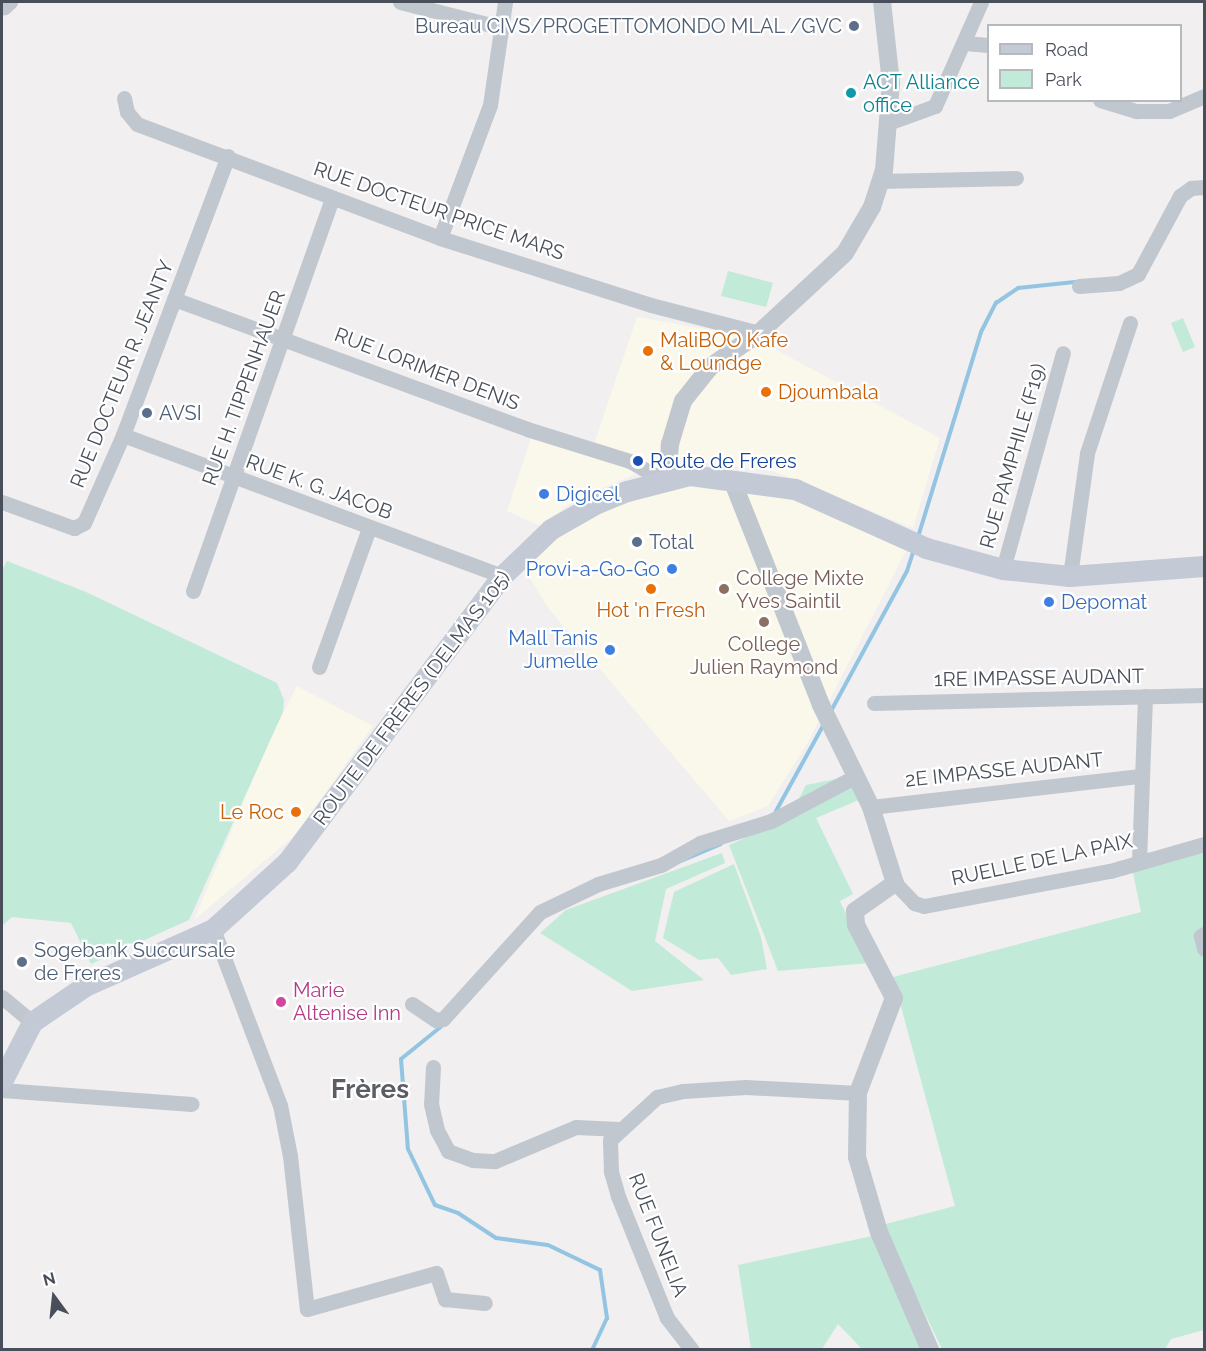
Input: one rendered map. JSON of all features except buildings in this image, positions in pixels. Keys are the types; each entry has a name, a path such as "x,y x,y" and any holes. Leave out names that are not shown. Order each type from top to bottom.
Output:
{"main road":[{"name":"ROUTE DE FRÈRES (DELMAS 105)","path":"2,1081 32,1022 85,986 213,929 287,862 502,576 551,529 597,503 665,479 690,475 795,489 926,548 1003,569 1070,576 1204,566"}],"street":[{"path":"400,2 503,28"},
{"path":"440,238 490,105 505,2"},
{"path":"665,479 670,444 683,401 710,368 759,333 845,253 872,207 880,181 891,83 882,2"},
{"path":"888,123 914,116 935,106 981,2"},
{"path":"964,43 987,45"},
{"path":"1107,102 1136,111 1169,111 1204,96"},
{"name":"RUE DOCTEUR PRICE MARS","path":"124,98 127,112 137,124 228,156 440,238 651,305 759,333"},
{"name":"RUE DOCTEUR R. JEANTY","path":"2,502 74,528 80,526 123,435 228,156"},
{"path":"880,181 1016,178"},
{"path":"1079,286 1119,283 1138,274 1180,196 1191,188 1204,186"},
{"name":"RUE H. TIPPENHAUER","path":"193,591 285,338 332,198"},
{"name":"RUE LORIMER DENIS","path":"174,299 527,429 630,461 665,479"},
{"path":"1070,576 1087,453 1130,323"},
{"name":"RUE PAMPHILE (F19)","path":"1003,569 1063,353"},
{"name":"RUE K. G. JACOB","path":"123,435 234,479 502,576"},
{"path":"732,480 820,705 872,807 895,883 855,911 856,925 894,998 858,1094 857,1157 879,1233 930,1350"},
{"path":"319,667 369,528"},
{"name":"1RE IMPASSE AUDANT","path":"874,703 1204,695"},
{"path":"1139,861 1140,776 1145,696"},
{"path":"412,1004 430,1017 443,1019 540,912 598,884 661,865 700,843 771,821 856,776"},
{"name":"2E IMPASSE AUDANT","path":"872,807 1140,776"},
{"name":"RUELLE DE LA PAIX","path":"895,883 914,903 924,906 1110,871 1204,844"},
{"path":"213,929 280,1105 290,1156 307,1309 436,1273 445,1299 485,1303"},
{"path":"1204,934 1201,936 1204,949"},
{"path":"2,997 32,1022"},
{"path":"433,1066 431,1104 437,1130 448,1151 472,1160 495,1161 576,1127 619,1129 657,1098 683,1091 746,1086 858,1094"},
{"path":"2,1090 191,1104"},
{"name":"RUE FUNELIA","path":"619,1129 608,1150 618,1196 668,1318 692,1350"}],"shaded area":[{"path":"637,317 752,337 940,438 913,528 773,471 684,460 633,475 575,500 540,526 507,511 535,426 594,444"},
{"path":"668,482 765,492 844,518 907,549 808,742 768,806 729,821 548,608 521,564 572,525"},
{"path":"297,686 373,726 294,836 194,920 271,736"}],"green space":[{"path":"728,271 773,283 766,307 721,296"},
{"path":"1183,318 1195,347 1183,352 1171,323"},
{"path":"7,561 86,592 277,683 284,700 283,712 189,920 91,964 71,923 12,917 2,926 2,570"},
{"path":"851,776 861,799 816,818 853,894 840,901 869,963 778,971 729,845 772,826 795,806 806,785"},
{"path":"1204,851 1204,1330 1171,1339 1165,1349 942,1349 882,1225 955,1206 893,977 1141,912 1132,868"},
{"path":"722,853 725,863 666,889 655,941 704,980 632,991 540,933 566,910"},
{"path":"734,864 761,937 767,969 731,975 718,958 699,960 663,938 674,892"},
{"path":"872,1236 923,1349 862,1349 838,1324 822,1349 751,1349 738,1265"}],"waterway":[{"path":"918,537 981,332 996,303 1018,288 1075,282"},
{"path":"831,711 907,571 914,550"},
{"path":"776,811 823,726"},
{"path":"681,861 721,844"},
{"path":"443,1025 401,1059 408,1149 435,1205 458,1213 496,1238 548,1245 600,1270 607,1318 592,1350"}],"place":[{"name":"Bureau CIVS/PROGETTOMONDO MLAL /GVC","path":"854,26"},
{"name":"ACT Alliance office","path":"851,93"},
{"name":"MaliBOO Kafe & Loundge","path":"648,351"},
{"name":"Djoumbala","path":"766,392"},
{"name":"AVSI","path":"147,413"},
{"name":"Route de Freres","path":"638,461"},
{"name":"Digicel","path":"544,494"},
{"name":"Total","path":"637,542"},
{"name":"Provi-a-Go-Go","path":"672,569"},
{"name":"Hot 'n Fresh","path":"651,589"},
{"name":"College Mixte Yves Saintil","path":"724,589"},
{"name":"Depomat","path":"1049,602"},
{"name":"College Julien Raymond","path":"764,622"},
{"name":"Mall Tanis Jumelle","path":"610,650"},
{"name":"Le Roc","path":"296,812"},
{"name":"Sogebank Succursale de Freres","path":"22,962"},
{"name":"Marie Altenise Inn","path":"281,1002"}],"district":[{"name":"Frères","path":"370,1090"}]}
